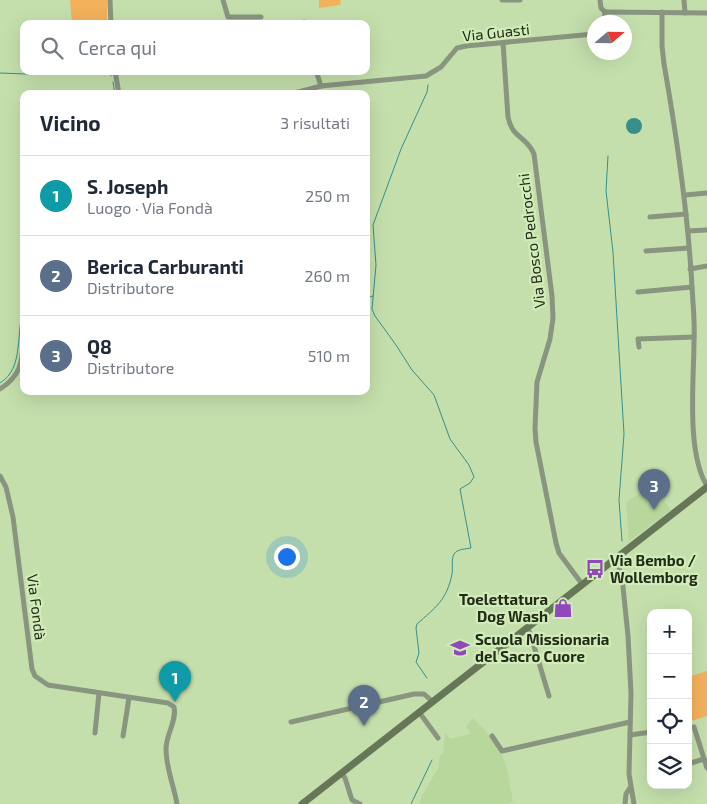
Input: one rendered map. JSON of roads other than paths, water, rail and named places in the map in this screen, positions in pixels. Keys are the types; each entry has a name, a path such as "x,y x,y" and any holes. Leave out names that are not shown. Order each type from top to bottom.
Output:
{"main road":[{"path":"302,804 707,487"}],"street":[{"path":"110,0 111,20"},
{"path":"223,0 228,17 261,18"},
{"path":"502,0 520,0"},
{"path":"600,0 601,8 605,12 707,13"},
{"path":"684,0 685,12"},
{"path":"662,12 664,64 685,195 688,231 694,337 694,440 700,469 707,487"},
{"name":"Via Guasti","path":"306,90 320,86 426,76 441,67 457,48 587,35"},
{"name":"Via Bosco Pedrocchi","path":"503,43 510,128 531,147 534,154 552,296 553,318 550,339 537,382 536,442 556,543 560,553 582,584"},
{"path":"116,75 118,90"},
{"path":"317,75 320,86"},
{"path":"685,195 707,193"},
{"path":"650,217 686,214"},
{"path":"688,231 707,230"},
{"path":"646,251 689,248"},
{"path":"690,269 707,266"},
{"path":"638,292 692,286"},
{"path":"639,347 638,339 694,337"},
{"path":"0,389 11,381 17,374 20,366"},
{"name":"Via Fondà","path":"0,476 10,500 13,517 32,669 35,676 48,685 168,703 174,707 175,715 166,739 166,749 177,804"},
{"path":"616,558 622,578 628,636 631,686 630,788 634,804"},
{"path":"527,628 549,696"},
{"path":"95,734 99,693"},
{"path":"291,722 414,694 424,694 433,702"},
{"path":"123,736 129,698"},
{"path":"419,712 438,738"},
{"path":"492,736 502,751 630,722"},
{"path":"694,727 707,768"},
{"path":"630,735 647,733"},
{"path":"692,763 704,759"},
{"path":"342,774 352,800 360,804"},
{"path":"625,804 626,794 630,788"}],"water":[{"path":"634,118 640,120 642,126 640,132 634,134 628,132 626,126 628,120"}],"waterway":[{"path":"0,73 20,74"},
{"path":"113,82 114,90"},
{"path":"427,678 416,662 419,653 416,628 417,624 439,603 447,591 455,552 471,548 460,489 470,483 474,477 469,465 450,439 434,395 412,370 372,309 376,265 373,225 401,149 427,92 428,85"},
{"path":"608,156 606,191 613,252 624,434 619,500 622,541"},
{"path":"0,383 13,368 18,349 20,328"},
{"path":"411,804 432,760"}],"place":[{"name":"Q8","path":"654,510"},
{"name":"Via Bembo / Wollemborg","path":"595,569"},
{"name":"Toelettatura Dog Wash","path":"563,608"},
{"name":"Scuola Missionaria del Sacro Cuore","path":"460,648"},
{"name":"S. Joseph","path":"175,702"},
{"name":"Berica Carburanti","path":"364,726"}]}
